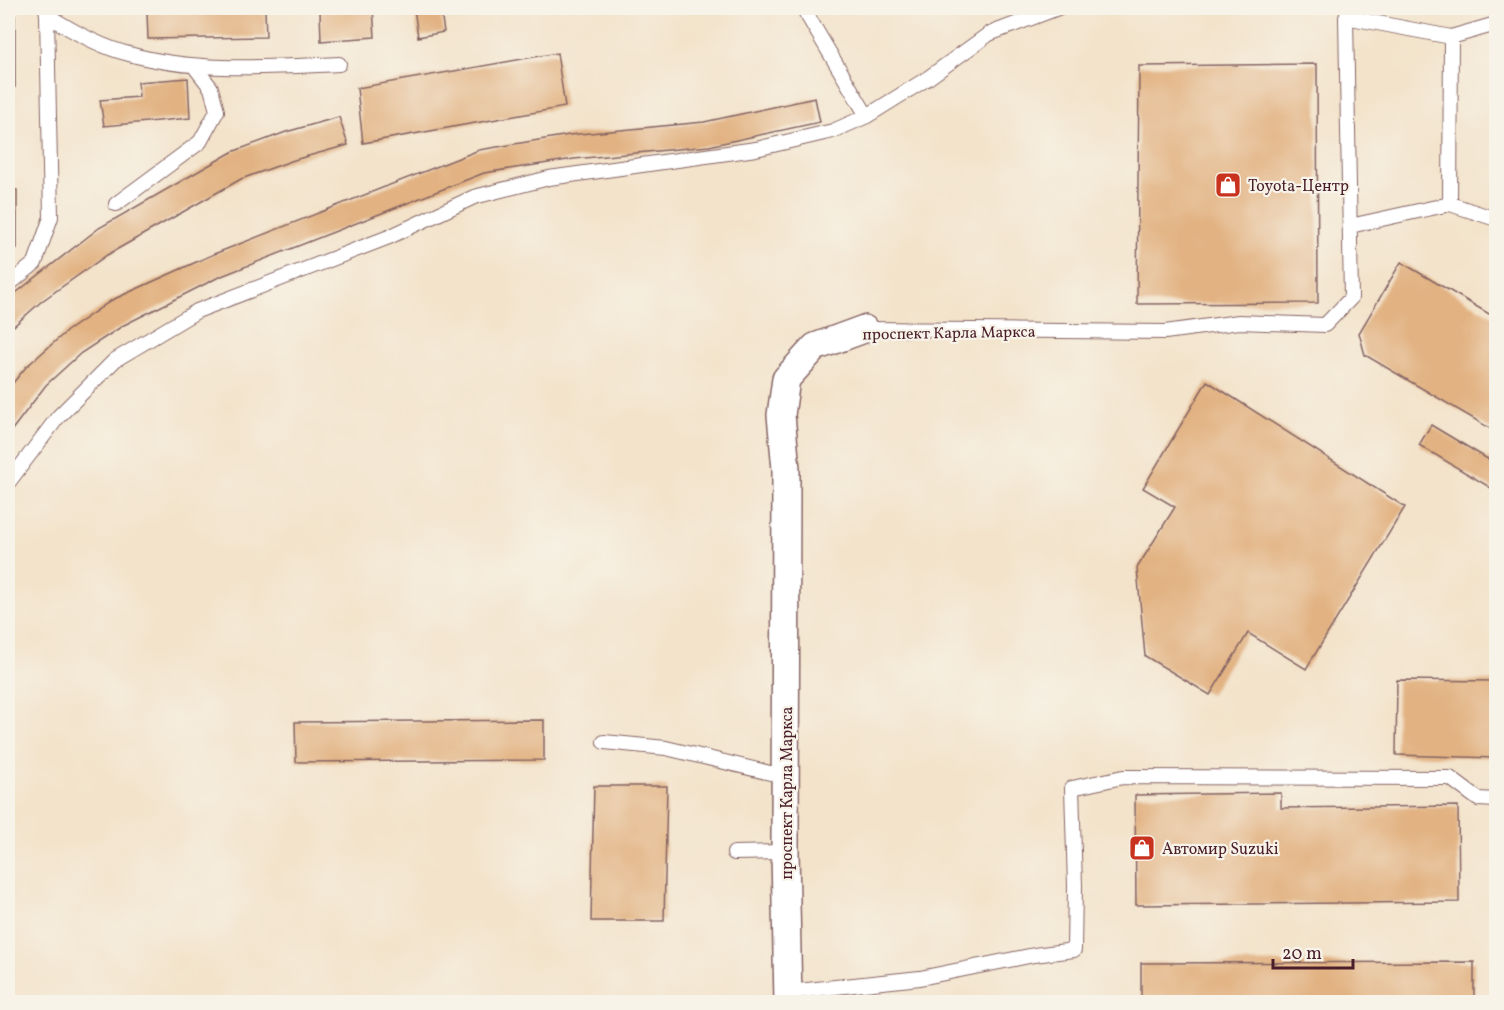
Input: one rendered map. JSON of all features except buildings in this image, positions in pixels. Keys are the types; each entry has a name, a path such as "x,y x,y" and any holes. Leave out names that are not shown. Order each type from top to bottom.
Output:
{"street":[{"name":"проспект Карла Маркса","path":"788,997 785,852 787,777 786,469 781,415 786,379 815,347 864,329"}],"lane":[{"path":"803,8 867,116"},
{"path":"8,483 58,417 115,360 197,311 389,237 474,197 549,178 756,149 832,131 867,116 928,78 989,34 1058,8"},
{"path":"46,11 74,32 128,54 194,66 274,67 339,64"},
{"path":"8,285 35,263 51,217 46,11"},
{"name":"проспект Карла Маркса","path":"864,329 1165,332 1239,322 1325,325 1351,298 1346,17 1451,37"},
{"path":"1450,204 1451,37 1497,24"},
{"path":"116,204 200,142 217,111 211,88 194,66"},
{"path":"1350,226 1450,204 1497,219"},
{"path":"604,742 666,748 787,777"},
{"path":"788,997 920,978 1035,955 1074,950 1072,788 1123,777 1450,778 1478,799 1497,800"},
{"path":"734,853 785,852"}],"place":[{"name":"Toyota-Центр","path":"1228,185"},
{"name":"Автомир Suzuki","path":"1142,848"}]}
